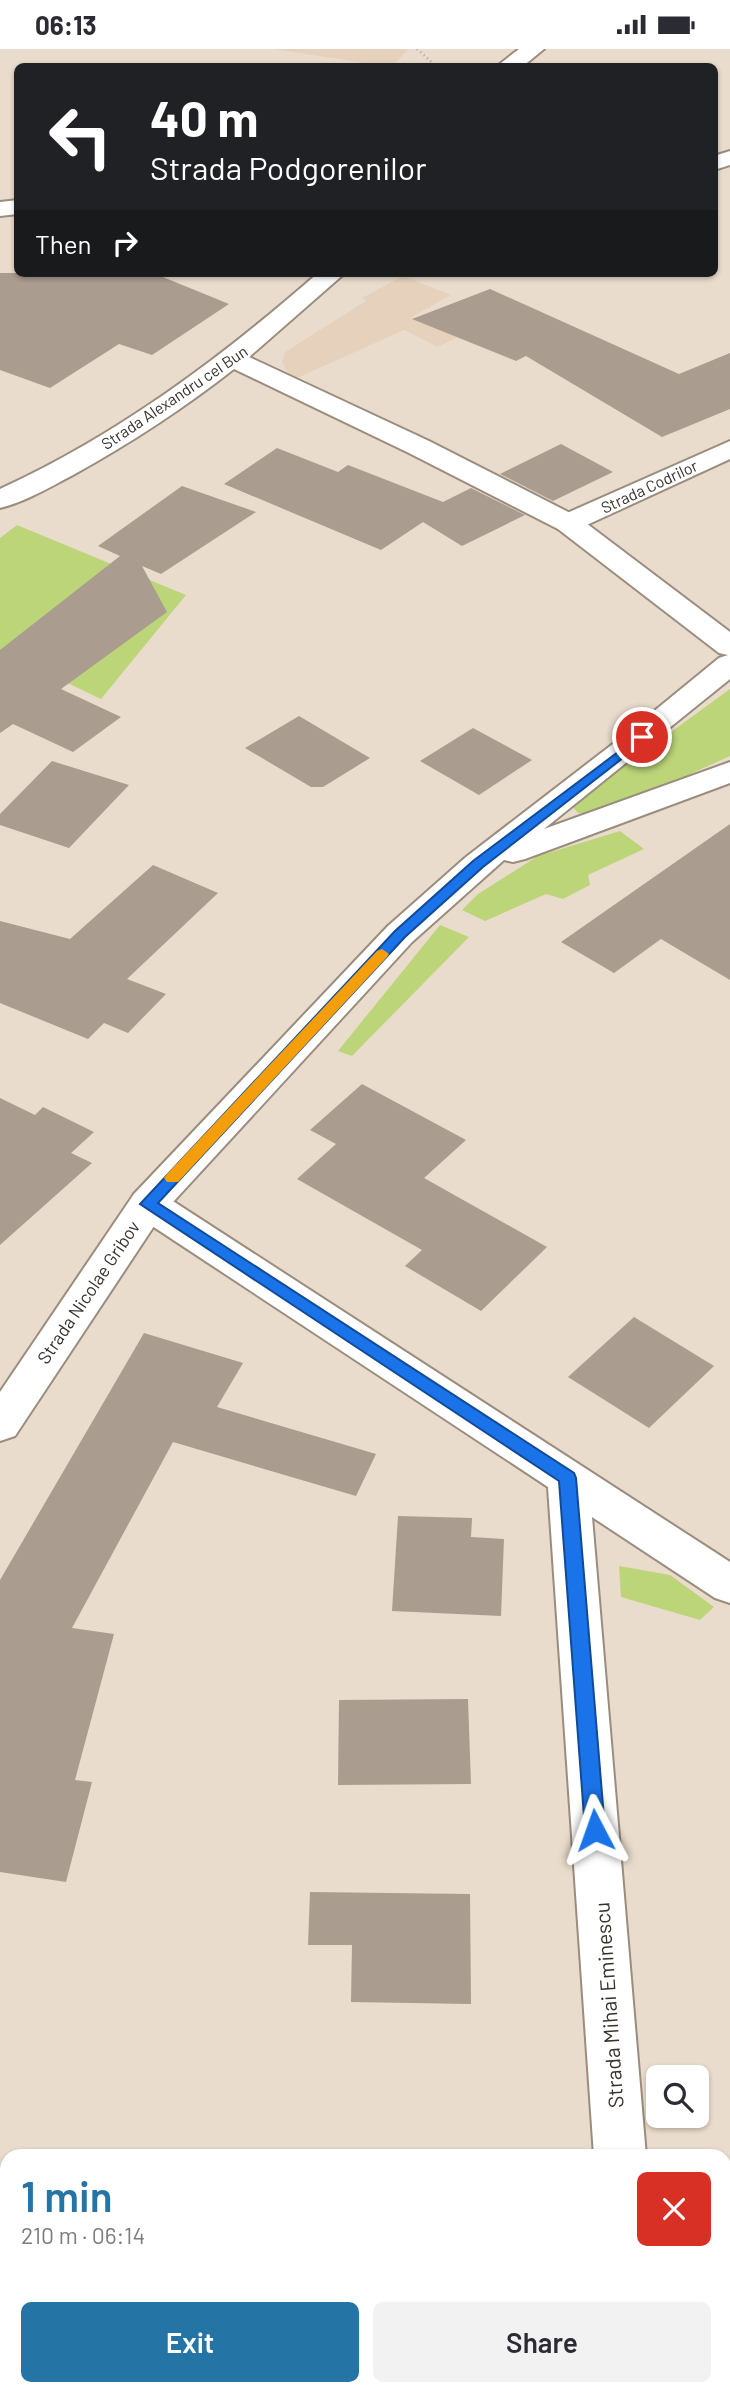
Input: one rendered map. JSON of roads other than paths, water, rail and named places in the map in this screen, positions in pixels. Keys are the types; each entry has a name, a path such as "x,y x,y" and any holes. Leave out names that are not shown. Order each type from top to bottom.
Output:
{"street":[{"path":"513,63 533,49"},
{"name":"Strada Alexandru cel Bun","path":"0,500 67,467 126,432 233,359 328,277"},
{"path":"233,359 419,446 568,523 730,647"},
{"name":"Strada Codrilor","path":"568,523 730,449"},
{"name":"Strada Nicolae Gribov","path":"0,1425 148,1204 400,934 478,864 642,737 730,664"},
{"name":"Strada Nicolae Gribov","path":"478,864 730,772"},
{"path":"148,1204 730,1585"},
{"name":"Strada Mihai Eminescu","path":"568,1478 619,2149"}]}
